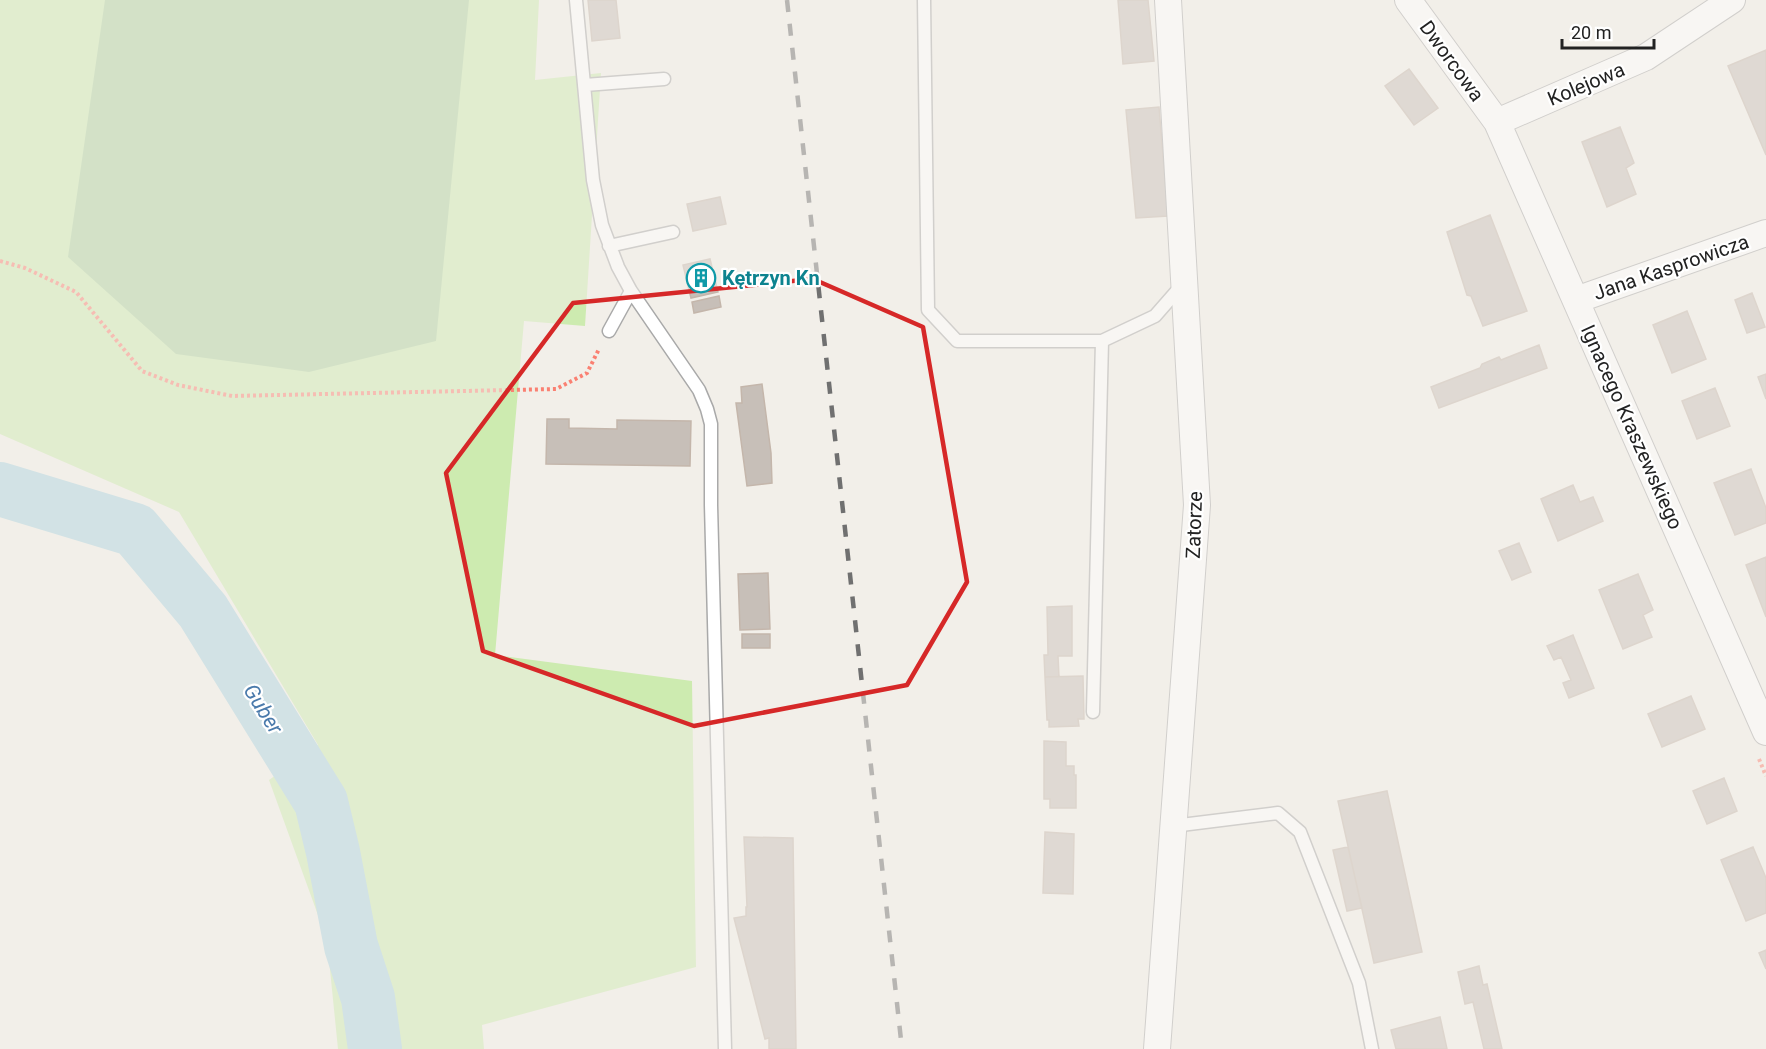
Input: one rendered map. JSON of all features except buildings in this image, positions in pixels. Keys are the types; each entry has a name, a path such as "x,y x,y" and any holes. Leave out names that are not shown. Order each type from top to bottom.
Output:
{"street":[{"name":"Zatorze","path":"1157,1049 1197,505 1168,0"},
{"name":"Dworcowa","path":"1408,0 1497,122"},
{"name":"Kolejowa","path":"1497,122 1646,57 1732,0"},
{"name":"Ignacego Kraszewskiego","path":"1497,122 1766,732"},
{"name":"Jana Kasprowicza","path":"1576,300 1766,233"}],"lane":[{"path":"576,0 593,180 602,225 609,246 631,291 699,390 711,424 711,505 725,1049"},
{"path":"924,0 928,309 957,341 1102,341 1155,316 1185,282"},
{"path":"585,85 664,79"},
{"path":"609,246 673,232"},
{"path":"609,331 631,291"},
{"path":"1094,712 1102,341"},
{"path":"1173,826 1278,813 1300,832 1359,983 1372,1049"}],"path":[{"path":"0,261 25,268 76,292 142,371 178,385 232,396 556,389 587,373 609,331"}],"highlighted area":[{"path":"813,279 923,327 967,582 907,685 694,726 483,651 446,473 573,303"}],"green space":[{"path":"0,0 539,0 535,80 601,73 585,326 524,321 495,655 692,681 696,967 482,1025 484,1049 338,1049 327,940 269,780 318,745 179,512 0,434"},
{"path":"105,0 469,0 436,341 309,372 176,354 68,257"}],"waterway":[{"name":"Guber","path":"0,489 135,530 203,611 321,802 351,946 368,998 375,1049"}],"railway":[{"path":"787,0 902,1049"}],"place":[{"name":"Kętrzyn Kn","path":"701,278"}]}
